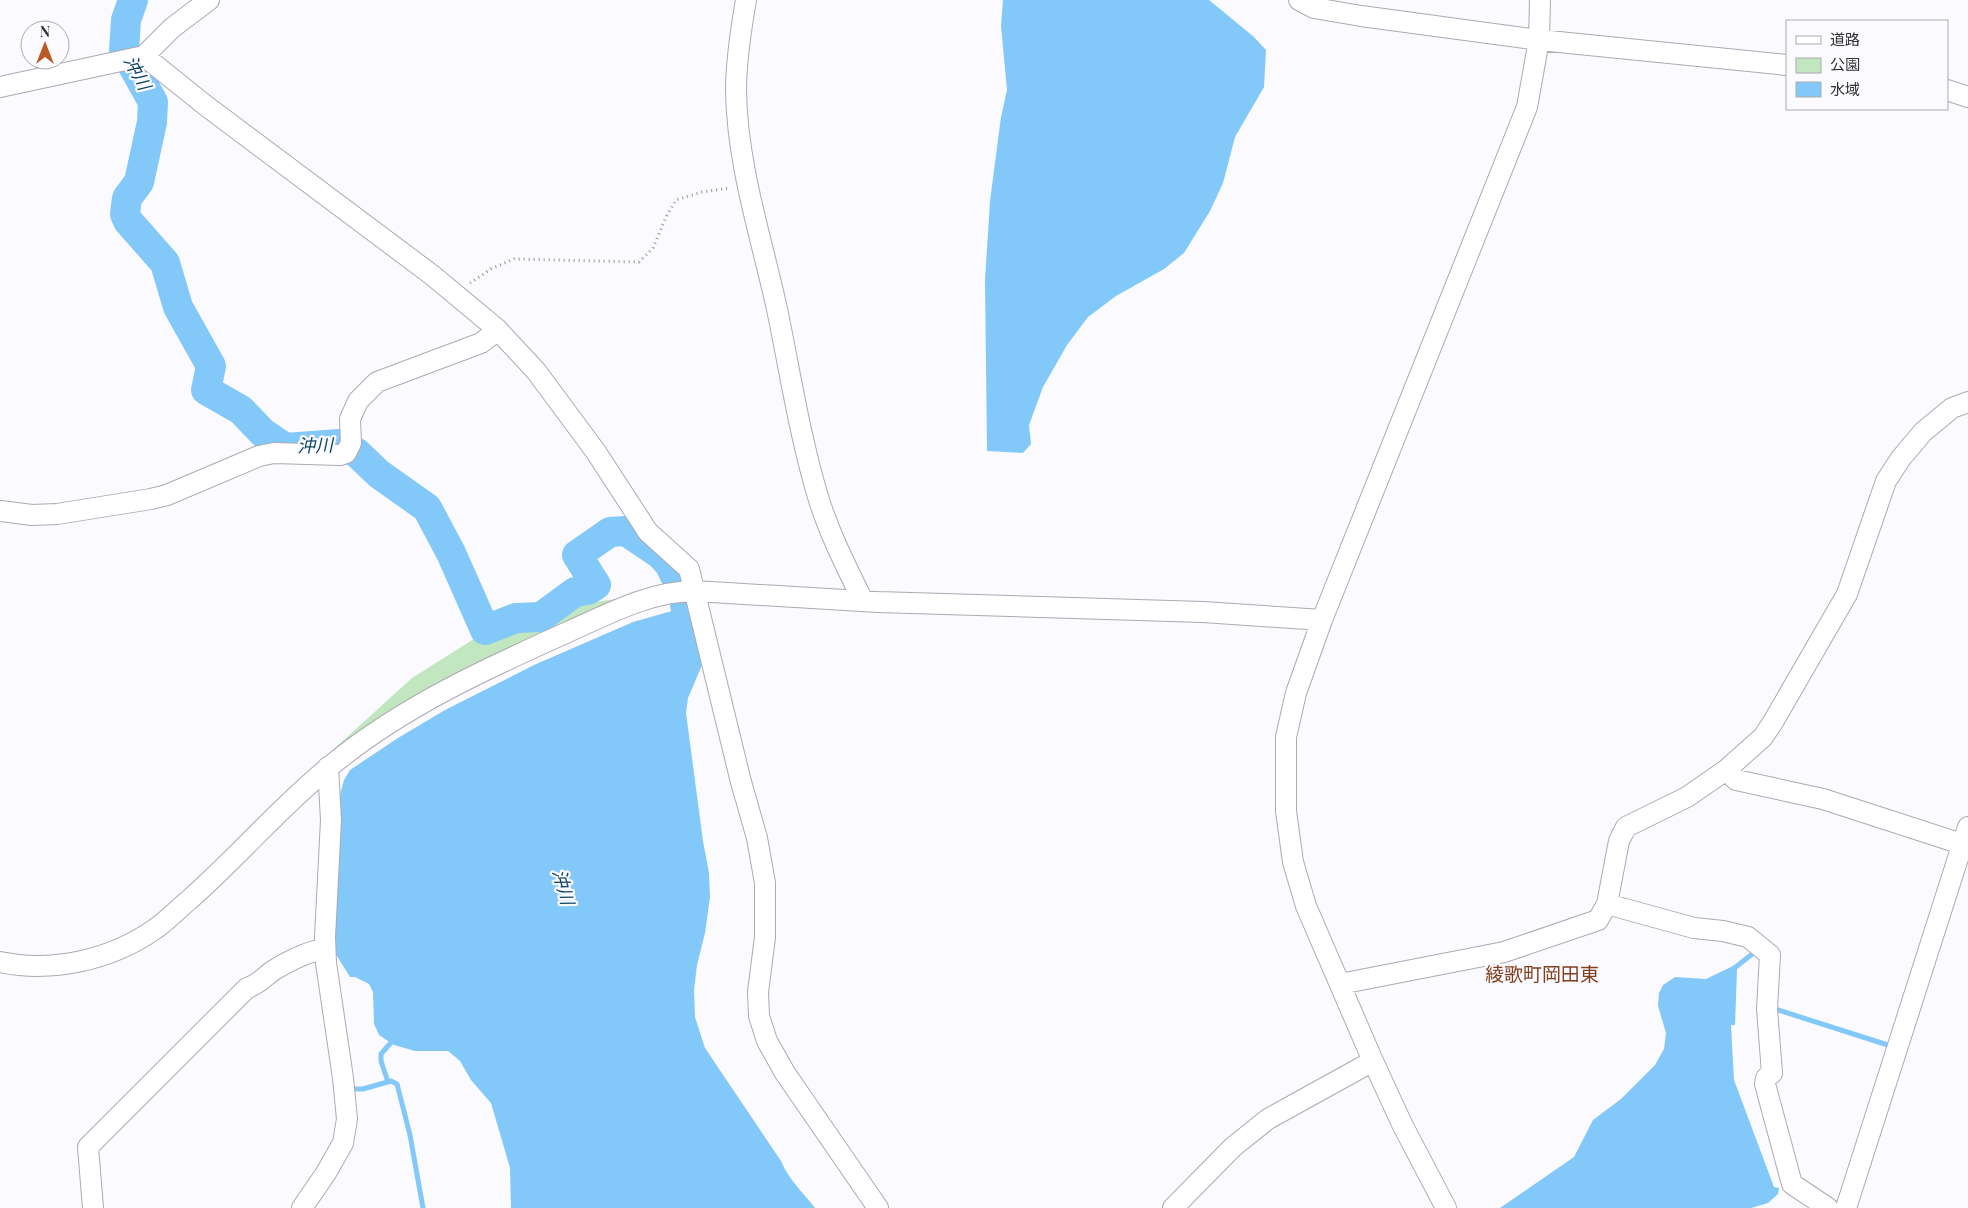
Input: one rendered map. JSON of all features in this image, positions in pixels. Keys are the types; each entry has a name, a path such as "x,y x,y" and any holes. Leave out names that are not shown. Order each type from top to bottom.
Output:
{"street":[{"path":"0,87 134,58 209,0"},
{"path":"746,0 741,31 736,89 739,137 748,186 767,263 800,424 819,500 838,550 863,600"},
{"path":"1299,0 1314,8 1361,16 1539,40 1786,65"},
{"path":"1446,1208 1402,1124 1372,1061 1306,906 1293,862 1286,811 1286,737 1296,693 1322,620 1527,106 1539,40 1540,0"},
{"path":"134,58 206,105 346,209 456,294 498,330 536,371 591,444 648,532 689,569 741,782 757,838 765,883 765,937 758,992 759,1016 767,1040 785,1073 878,1208"},
{"path":"1948,90 1968,96"},
{"path":"0,511 32,515 57,514 151,499 167,495 259,456 274,452 340,455 349,448 350,419 358,401 377,382 481,343 498,330"},
{"path":"1340,984 1504,952 1598,920 1607,904 1619,841 1626,827 1687,797 1726,770 1763,737 1847,594 1886,481 1901,458 1923,432 1952,408 1968,402"},
{"path":"0,962 15,965 52,966 84,960 120,948 156,929 213,879 328,767 389,724 448,690 529,650 608,614 662,594 677,591 695,591 863,600 1203,612 1322,620"},
{"path":"302,1208 326,1173 343,1143 347,1119 325,949 331,820 328,767"},
{"path":"1726,770 1736,780 1823,799 1966,839 1846,1208"},
{"path":"1607,904 1694,928 1748,937 1770,955 1767,1007 1772,1073 1766,1078 1765,1084 1792,1184 1828,1208"},
{"path":"93,1208 88,1147 247,988 253,986 274,970 300,957 325,949"},
{"path":"1173,1208 1233,1146 1268,1119 1372,1061"}],"path":[{"path":"456,294 491,269 514,259 639,262 653,248 666,217 676,200 702,192 748,186"}],"green space":[{"path":"643,595 379,721 313,768 412,678 477,637 518,621 542,620 566,603 588,603"}],"water":[{"path":"1003,0 1209,0 1254,37 1266,50 1264,87 1235,137 1223,183 1210,211 1184,253 1164,269 1116,296 1088,317 1067,345 1043,387 1029,425 1031,444 1023,453 987,451 985,280 990,201 1001,117 1007,90 1001,26"},
{"path":"679,609 685,631 699,628 705,658 688,698 686,713 709,873 710,897 705,933 697,965 694,990 695,1017 705,1048 781,1161 787,1173 815,1208 511,1208 510,1168 491,1103 471,1080 460,1061 448,1051 415,1051 394,1045 379,1035 374,1024 373,992 369,984 355,977 350,977 337,956 333,954 338,802 344,780 350,770 445,710 534,665 633,622"},
{"path":"1735,965 1737,969 1735,1025 1731,1025 1734,1080 1774,1187 1779,1188 1778,1194 1768,1203 1751,1208 1500,1208 1574,1157 1593,1120 1621,1099 1655,1065 1664,1049 1666,1033 1658,1006 1659,993 1663,985 1675,977 1706,979"}],"waterway":[{"name":"沖川","path":"133,0 126,20 124,50 153,102 152,122 139,182 127,198 125,214 128,221 165,263 178,307 211,366 206,390 241,410 263,433 285,448 340,444 357,453 379,474 427,508 451,553 485,630 516,618 541,617 575,592 588,590 596,585 577,555 610,532 626,531 660,554 670,565 678,582"},
{"name":"沖川","path":"657,655 688,620 685,604"},
{"path":"1732,970 1757,952"},
{"path":"1772,1008 1891,1046 1891,1043"},
{"path":"388,1082 381,1061 381,1054 395,1038"},
{"path":"352,1089 363,1089 391,1081 397,1084 410,1135 423,1208"}],"district":[{"name":"綾歌町岡田東","path":"1542,974"}]}
